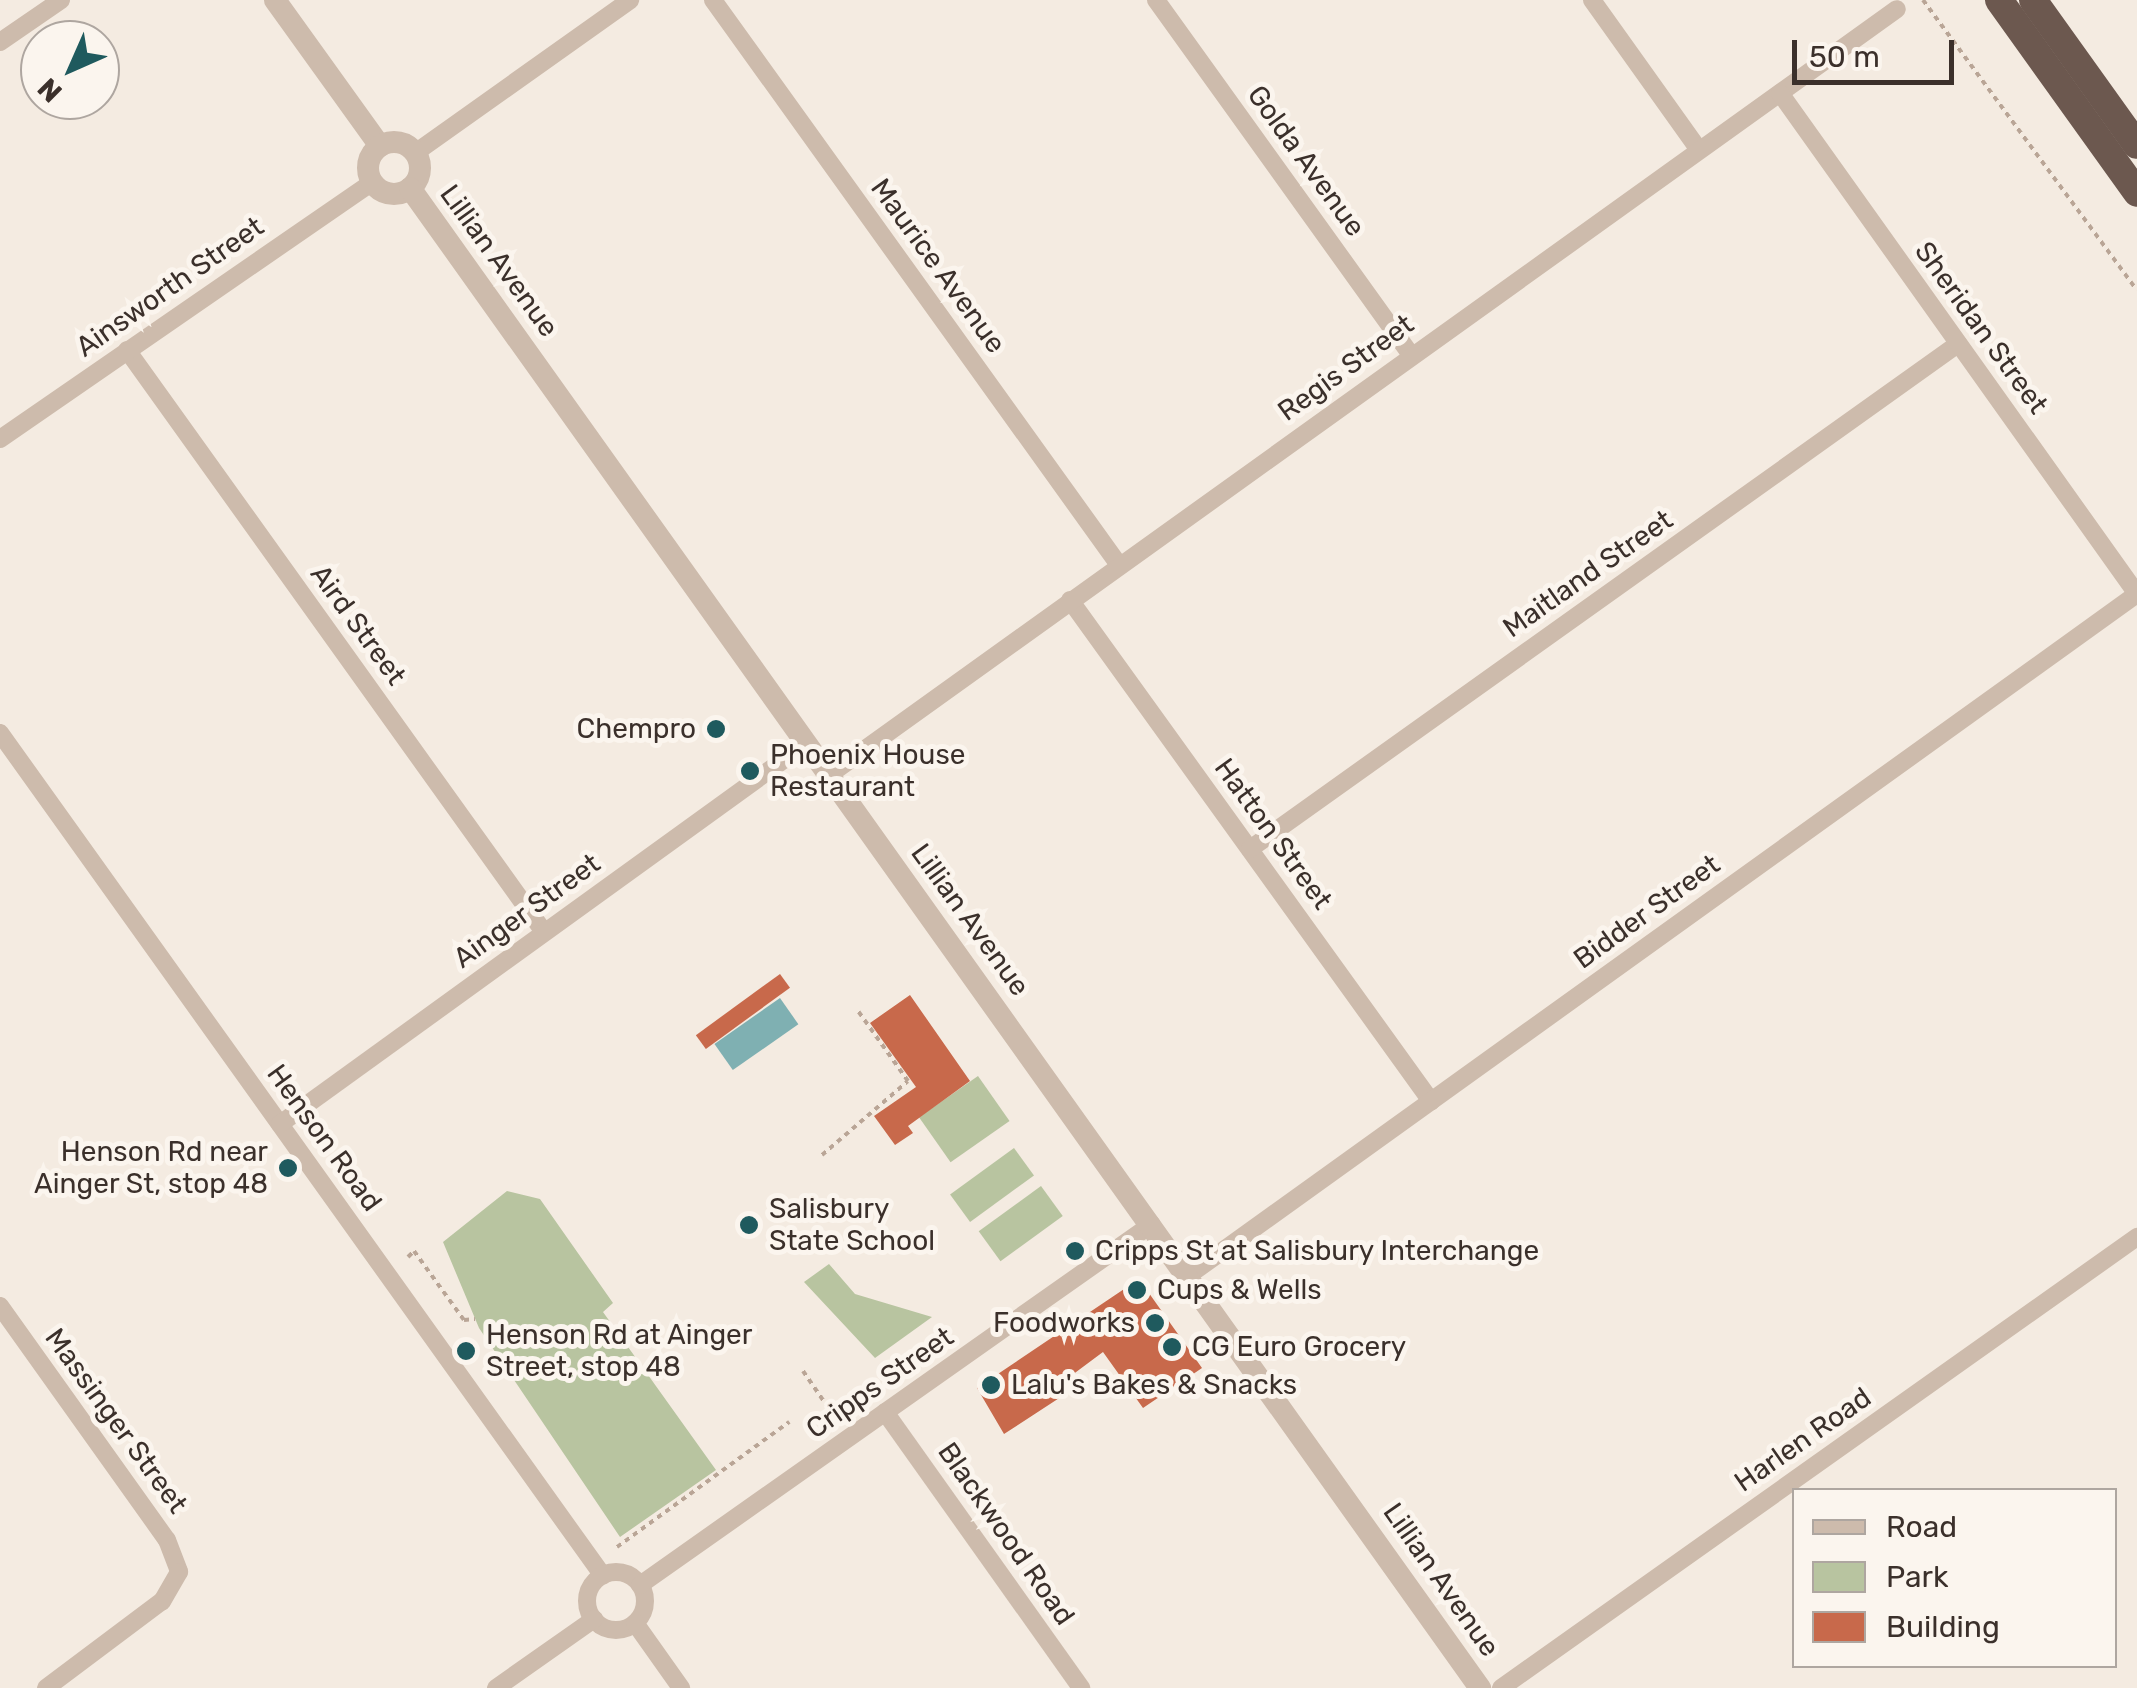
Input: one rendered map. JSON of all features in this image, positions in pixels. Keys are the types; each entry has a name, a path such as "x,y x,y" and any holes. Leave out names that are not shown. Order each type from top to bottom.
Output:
{"highway":[{"path":"1999,0 2137,192"},
{"path":"2034,0 2137,145"}],"street":[{"path":"0,42 61,0"},
{"path":"275,0 380,146"},
{"path":"415,153 630,0"},
{"name":"Maurice Avenue","path":"713,0 1119,565"},
{"name":"Golda Avenue","path":"1156,0 1411,355"},
{"path":"1592,0 1700,150"},
{"name":"Regis Street","path":"829,774 1897,10"},
{"name":"Sheridan Street","path":"1780,93 2137,594"},
{"path":"402,144 415,153 419,176 410,188 394,194 372,182 370,158 380,146 402,144"},
{"name":"Ainsworth Street","path":"0,439 372,182"},
{"name":"Lillian Avenue","path":"410,188 1189,1274 1480,1688"},
{"name":"Maitland Street","path":"1250,849 1958,344"},
{"name":"Aird Street","path":"127,350 544,932"},
{"name":"Bidder Street","path":"1189,1274 2137,594"},
{"name":"Hatton Street","path":"1070,600 1431,1101"},
{"name":"Henson Road","path":"0,733 603,1576"},
{"name":"Ainger Street","path":"280,1124 807,743"},
{"name":"Cripps Street","path":"640,1585 1152,1224"},
{"name":"Harlen Road","path":"1501,1688 2137,1237"},
{"name":"Massinger Street","path":"0,1306 167,1540 179,1572 162,1601 70,1681"},
{"name":"Blackwood Road","path":"885,1412 1081,1688"},
{"path":"619,1572 640,1585 645,1601 636,1623 609,1629 594,1619 588,1595 603,1576 619,1572"},
{"path":"496,1688 594,1619"},
{"path":"636,1623 681,1688"},
{"path":"46,1688 70,1681"}],"path":[{"path":"1922,0 2137,290"},
{"path":"822,1156 908,1081 858,1010"},
{"path":"408,1256 414,1251 464,1320 475,1318"},
{"path":"803,1371 834,1416"},
{"path":"617,1547 788,1422"}],"green space":[{"path":"978,1076 1010,1121 951,1162 919,1117"},
{"path":"1014,1148 1034,1176 970,1222 950,1194"},
{"path":"1041,1186 1063,1216 1000,1261 979,1231"},
{"path":"507,1191 540,1199 613,1303 603,1312 716,1470 620,1537 479,1328 443,1242"},
{"path":"829,1264 855,1294 932,1317 875,1358 804,1282"}],"water":[{"path":"780,998 798,1024 733,1070 714,1044"}],"building":[{"path":"780,974 790,988 706,1049 696,1035"},
{"path":"910,995 970,1081 908,1126 913,1133 895,1145 874,1116 916,1087 870,1023"},
{"path":"1139,1279 1202,1368 1143,1408 1103,1352 1064,1381 1070,1391 1004,1434 977,1388"}],"place":[{"name":"Chempro","path":"716,729"},
{"name":"Phoenix House Restaurant","path":"750,771"},
{"name":"Henson Rd near Ainger St, stop 48","path":"288,1168"},
{"name":"Salisbury State School","path":"749,1225"},
{"name":"Cripps St at Salisbury Interchange","path":"1075,1251"},
{"name":"Cups & Wells","path":"1137,1290"},
{"name":"Foodworks","path":"1155,1323"},
{"name":"CG Euro Grocery","path":"1172,1347"},
{"name":"Henson Rd at Ainger Street, stop 48","path":"466,1351"},
{"name":"Lalu's Bakes & Snacks","path":"991,1385"}]}
